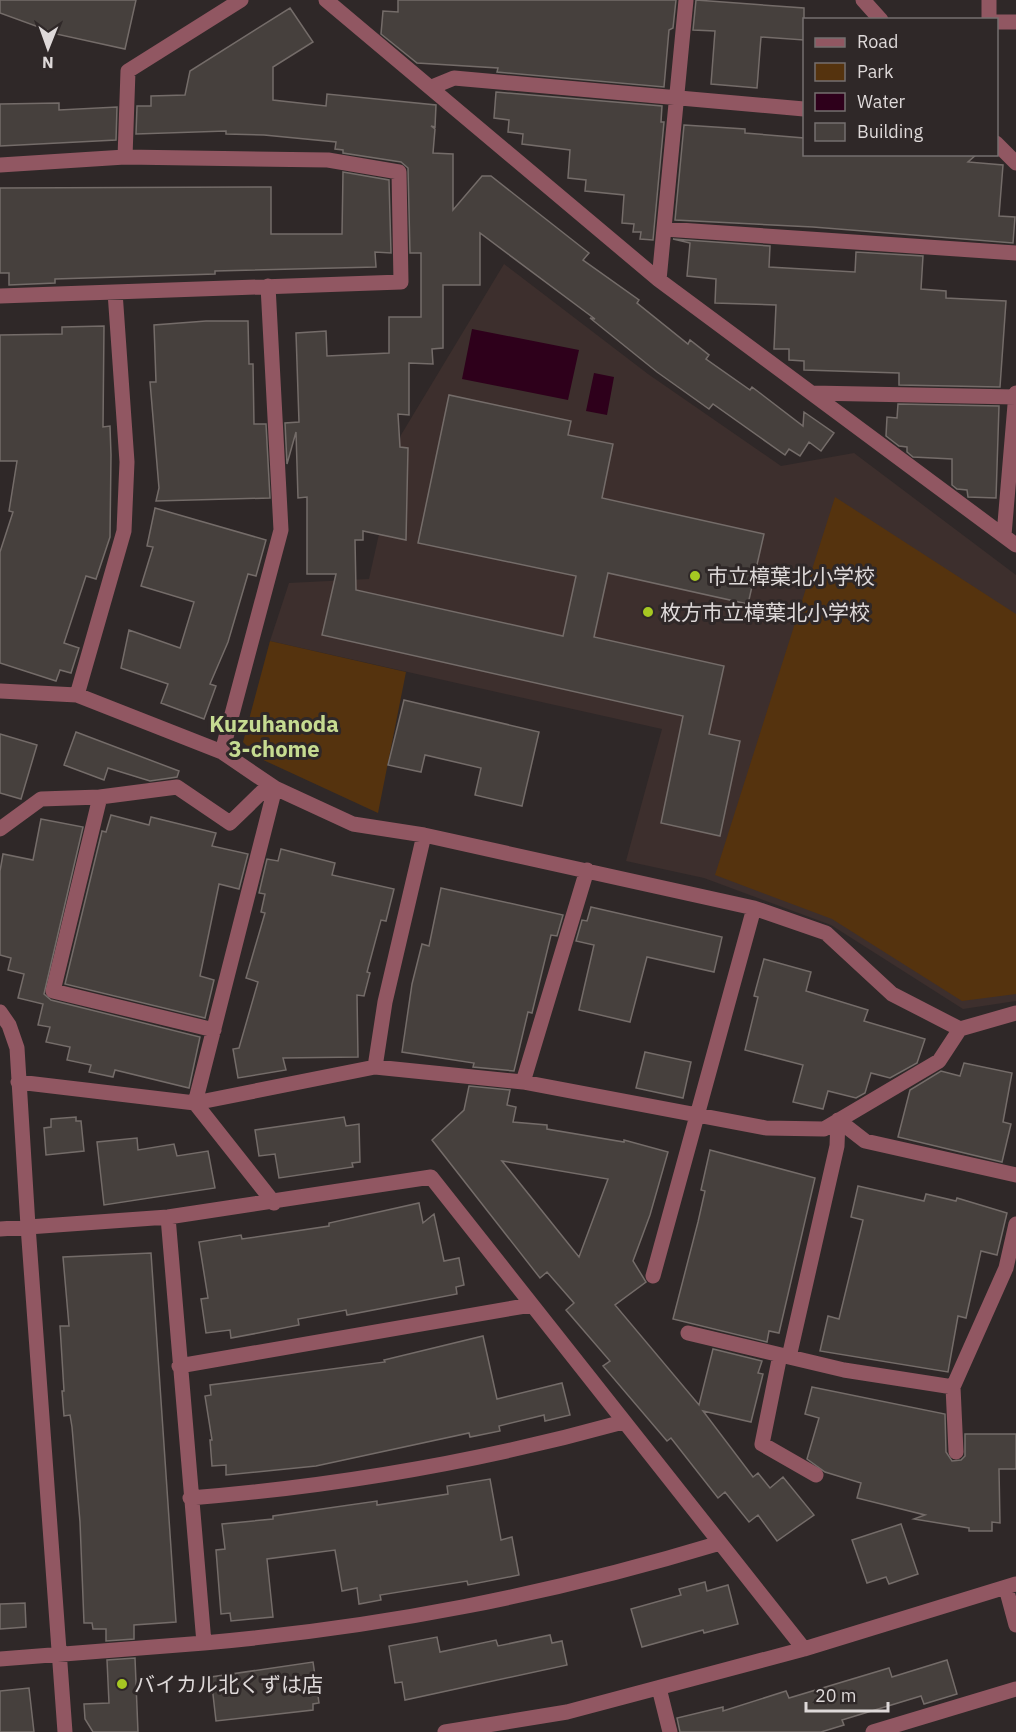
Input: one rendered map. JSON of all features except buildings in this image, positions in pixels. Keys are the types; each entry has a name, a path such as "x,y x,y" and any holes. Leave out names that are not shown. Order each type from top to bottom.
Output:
{"street":[{"path":"125,157 128,71 241,0"},
{"path":"326,0 659,280 1010,540"},
{"path":"659,280 686,0"},
{"path":"863,0 879,18"},
{"path":"989,0 989,18"},
{"path":"998,21 1016,22"},
{"path":"432,87 454,78 803,109"},
{"path":"998,144 1016,163"},
{"path":"0,165 125,157 328,160 399,171 401,282 0,296"},
{"path":"664,229 1016,254"},
{"path":"222,752 282,530 268,286"},
{"path":"77,695 124,531 127,462 116,292"},
{"path":"812,393 1016,395 1010,540"},
{"path":"0,691 77,695 222,752 272,786 353,824 424,835 754,908 826,933 892,994 960,1029"},
{"path":"0,829 41,800 100,797 177,787 230,823 272,786"},
{"path":"195,1103 272,786"},
{"path":"100,797 53,991 214,1030"},
{"path":"375,1067 386,1002 424,835"},
{"path":"523,1082 587,870"},
{"path":"653,1276 754,908"},
{"path":"0,1012 9,1025 17,1048 27,1226 65,1732"},
{"path":"18,1082 195,1103 375,1067 523,1082 766,1128 824,1129 939,1061 960,1029 1016,1013"},
{"path":"195,1103 274,1203"},
{"path":"838,1120 865,1141 1016,1175"},
{"path":"816,1475 762,1444 837,1146 838,1120"},
{"path":"0,1229 168,1217 274,1203 431,1177 804,1649"},
{"path":"168,1217 204,1643"},
{"path":"956,1452 953,1387 1006,1268 1016,1224"},
{"path":"179,1366 531,1305"},
{"path":"688,1333 844,1370 953,1387"},
{"path":"190,1498 332,1484 403,1473 540,1444 623,1422"},
{"path":"0,1659 204,1643 347,1628 430,1615 571,1585 720,1543"},
{"path":"445,1732 567,1712 804,1649 1011,1586 1016,1625"},
{"path":"659,1688 670,1732"},
{"path":"873,1732 1016,1689"}],"shaded area":[{"name":"枚方市立樟葉北小学校","path":"504,264 648,374 781,466 854,453 1016,575 1016,1001 963,1009 831,925 704,878 626,861 662,729 270,641 289,583 369,579 401,435"}],"green space":[{"path":"835,497 1016,614 1016,994 962,1001 832,919 715,875"},
{"path":"270,641 406,672 378,813 259,758 243,742"}],"water":[{"path":"472,329 579,350 568,400 462,379"},
{"path":"594,373 614,377 607,415 586,411"}],"place":[{"name":"市立樟葉北小学校","path":"695,576"},
{"name":"枚方市立樟葉北小学校","path":"648,612"},
{"name":"バイカル北くずは店","path":"122,1684"}],"district":[{"name":"Kuzuhanoda 3-chome","path":"274,736"}]}
